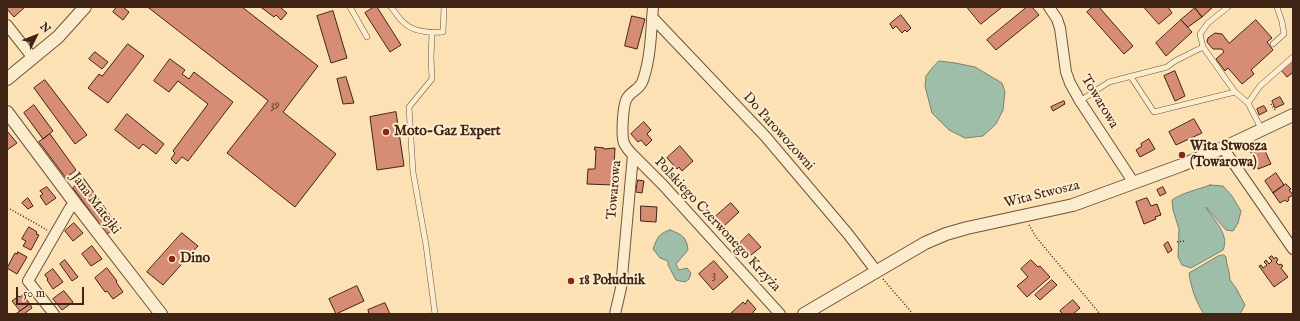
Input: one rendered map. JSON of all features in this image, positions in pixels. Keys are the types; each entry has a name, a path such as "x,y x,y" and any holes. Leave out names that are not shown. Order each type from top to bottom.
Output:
{"street":[{"name":"Towarowa","path":"1049,7 1057,18 1060,28 1066,72 1070,83 1133,183"},
{"path":"7,79 58,37 82,8"},
{"name":"Towarowa","path":"615,314 621,288 633,156 626,146 623,138 625,104 629,96 638,88 643,80 648,57 652,12"},
{"name":"Do Parowozowni","path":"652,12 765,136 848,234 877,272"},
{"path":"7,25 33,58"},
{"name":"Jana Matejki","path":"7,112 161,314"},
{"name":"Wita Stwosza","path":"804,314 925,243 946,234 1073,205 1223,148 1293,115"},
{"path":"1223,148 1293,249"},
{"name":"Polskiego Czerwonego Krzyża","path":"633,156 669,191 780,314"},
{"path":"54,314 28,281 70,208 75,203"}],"lane":[{"path":"350,7 367,37"},
{"path":"391,7 404,24 417,30 432,34 443,32 444,7"},
{"path":"1228,7 1208,23 1200,34 1203,47 1235,92 1248,103 1262,130"},
{"path":"1273,44 1284,34 1277,7"},
{"path":"432,34 430,57 432,79 409,108 413,172 426,244 435,314"},
{"path":"1080,101 1110,82 1167,67 1203,47"},
{"path":"1248,103 1260,86 1293,57"},
{"path":"1131,77 1154,112 1235,92"}],"path":[{"path":"1272,104 1277,115"},
{"path":"7,208 55,234"},
{"path":"1026,216 1027,222 1036,236 1100,314"},
{"path":"1177,242 1184,241"},
{"path":"877,272 913,314"}],"shaded area":[{"path":"939,61 975,67 1002,83 1005,92 1003,110 996,124 983,136 965,138 949,130 932,113 925,86 926,76"},
{"path":"1210,185 1223,186 1232,196 1241,211 1238,223 1233,231 1226,230 1206,207 1223,233 1225,244 1223,250 1191,268 1182,265 1178,257 1179,229 1173,210 1172,200 1186,193"},
{"path":"670,230 683,237 686,242 688,250 676,264 679,270 687,268 691,273 689,279 685,282 676,280 668,265 668,261 660,258 653,249 659,236"},
{"path":"1224,255 1226,257 1230,280 1245,305 1240,314 1204,314 1194,295 1189,273 1218,256"}],"building":[{"path":"7,7 25,7 14,17"},
{"path":"117,7 123,7 129,12 123,20 113,12"},
{"path":"148,7 242,7 318,66 283,112 336,154 295,207 227,153 268,101"},
{"path":"280,7 287,13 281,20 276,15 274,17 262,8"},
{"path":"374,7 377,7 401,45 390,52 365,13"},
{"path":"967,7 1000,7 1001,8 981,24"},
{"path":"1027,7 1032,7 1039,15 996,50 987,40"},
{"path":"1093,7 1099,7 1133,46 1124,54 1087,12"},
{"path":"1144,7 1168,7 1172,13 1159,24"},
{"path":"1213,7 1202,17 1195,8"},
{"path":"1195,8 1202,17 1188,27 1181,20"},
{"path":"333,11 347,58 331,63 317,16"},
{"path":"901,15 911,28 907,32 905,30 902,33 896,26 893,29 890,24"},
{"path":"632,16 645,19 637,49 625,46"},
{"path":"1181,20 1192,32 1166,56 1156,43"},
{"path":"1256,20 1272,38 1267,42 1273,50 1251,70 1254,74 1242,84 1228,68 1225,71 1216,59 1224,52 1222,49 1213,49 1207,42 1208,38 1215,33 1222,34 1229,43"},
{"path":"128,44 144,56 108,103 88,88 99,74 102,76"},
{"path":"95,52 108,62 102,69 89,59"},
{"path":"170,59 185,70 182,74 189,79 194,72 233,102 188,161 182,157 176,164 171,159 175,153 173,151 208,104 178,81 169,92 154,81"},
{"path":"1293,59 1293,75 1292,73 1287,77 1281,70"},
{"path":"1175,71 1185,96 1175,101 1164,76"},
{"path":"346,77 354,103 343,104 337,79"},
{"path":"45,80 87,135 75,144 34,88"},
{"path":"1280,97 1284,104 1275,108 1272,101"},
{"path":"1064,101 1065,104 1053,111 1051,107"},
{"path":"34,105 53,131 43,139 24,113"},
{"path":"1264,106 1267,111 1259,115 1257,109"},
{"name":"Moto-Gaz Expert","path":"396,112 404,166 377,170 370,117"},
{"path":"127,114 164,144 156,154 143,144 139,149 115,130"},
{"path":"1194,119 1202,133 1176,145 1169,132"},
{"path":"644,122 651,130 647,134 652,140 646,146 641,140 638,142 631,134"},
{"path":"7,131 17,143 7,150"},
{"path":"50,134 76,170 66,178 39,142"},
{"path":"1149,139 1155,149 1140,157 1136,150 1142,146 1141,144"},
{"path":"1261,142 1271,164 1258,169 1249,148"},
{"path":"680,146 693,161 682,171 679,167 677,169 667,158"},
{"path":"595,147 604,149 615,148 613,185 587,184 588,169 595,169"},
{"path":"1276,173 1284,185 1273,193 1265,181"},
{"path":"84,179 118,226 107,234 73,188"},
{"path":"638,180 644,181 642,193 636,192"},
{"path":"1286,184 1291,189 1289,190 1293,195 1288,198 1289,200 1287,202 1285,200 1280,203 1273,193"},
{"path":"47,187 56,198 46,205 40,196 43,194 40,191"},
{"path":"1163,187 1166,193 1160,196 1157,190"},
{"path":"28,198 33,206 28,209 22,203"},
{"path":"1147,198 1151,206 1157,204 1161,215 1144,224 1136,202"},
{"path":"731,203 739,212 724,226 715,217"},
{"path":"641,206 657,207 656,222 641,221"},
{"path":"74,223 83,233 73,241 65,231"},
{"path":"29,227 39,235 31,250 23,246 26,241 22,239"},
{"name":"Dino","path":"182,233 198,246 163,285 147,272"},
{"path":"749,234 761,247 751,255 742,249 744,247 740,243"},
{"path":"1168,242 1172,250 1168,253 1164,245"},
{"path":"92,246 102,259 91,266 82,254"},
{"path":"18,252 27,257 17,274 7,268 15,253 17,254"},
{"path":"1272,256 1274,259 1276,257 1278,260 1276,262 1279,265 1281,264 1283,266 1281,268 1288,277 1274,287 1259,266 1261,265 1263,268 1267,265 1264,262 1266,260 1269,264 1272,261 1269,258"},
{"path":"65,260 78,277 72,281 60,264"},
{"path":"1031,260 1038,267 1040,266 1050,277 1027,297 1017,286 1028,277 1021,269"},
{"path":"714,261 728,277 713,290 699,274"},
{"path":"107,268 123,292 113,299 107,291 105,292 95,278"},
{"path":"53,269 63,282 53,289 45,275"},
{"path":"1052,280 1057,285 1040,300 1035,295"},
{"path":"357,286 364,301 336,314 329,299"},
{"path":"64,291 73,302 62,310 53,299"},
{"path":"23,295 30,304 20,311 12,301"},
{"path":"748,300 756,309 753,312 754,314 730,314 743,302 745,304"},
{"path":"1073,300 1080,308 1073,314 1063,314 1060,311"},
{"path":"385,303 390,314 369,314 368,310"},
{"path":"30,304 32,308 25,313 26,314 16,314"}],"place":[{"name":"Moto-Gaz Expert","path":"386,132"},
{"name":"Wita Stwosza (Towarowa)","path":"1182,155"},
{"name":"Dino","path":"172,259"},
{"name":"18 Południk","path":"571,281"}]}
